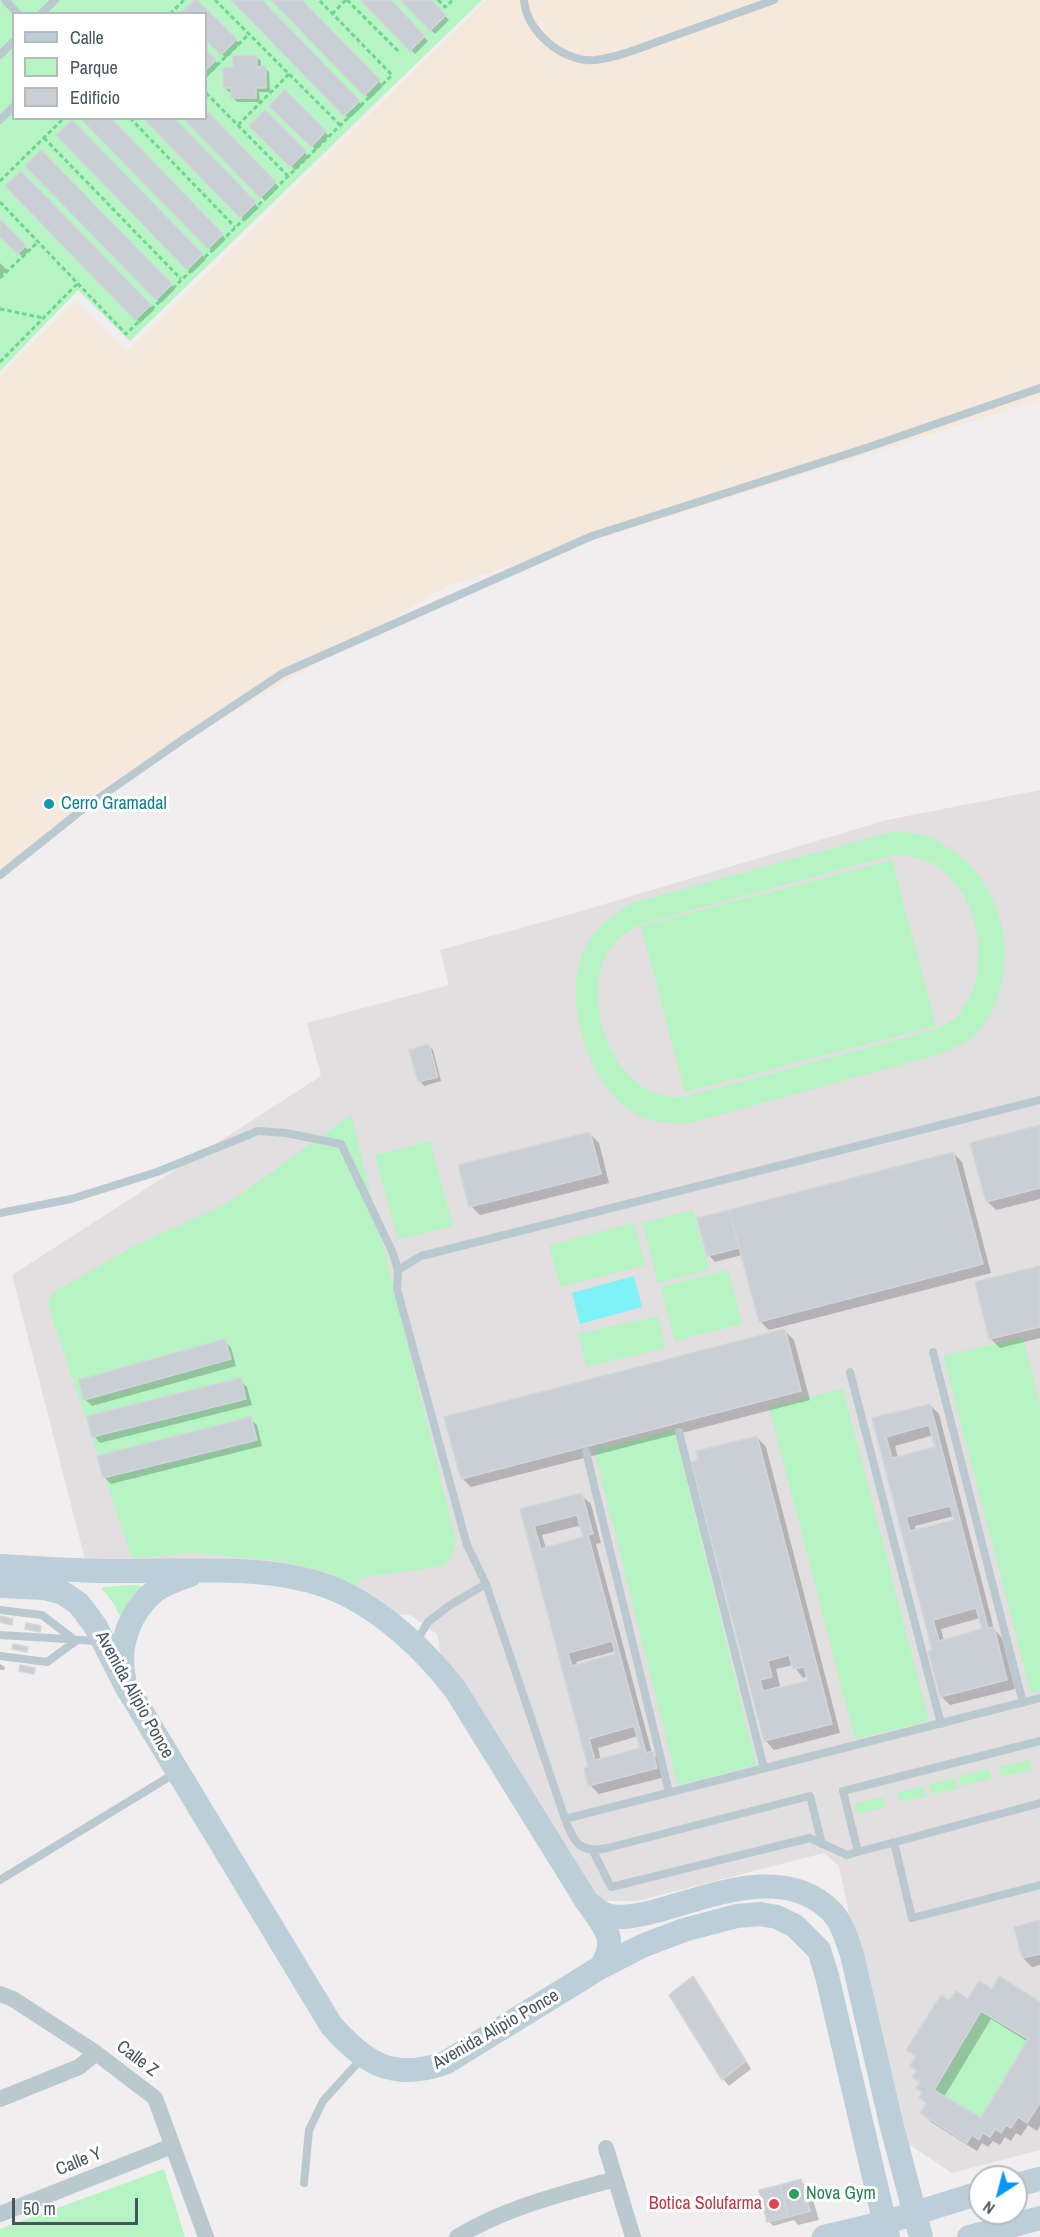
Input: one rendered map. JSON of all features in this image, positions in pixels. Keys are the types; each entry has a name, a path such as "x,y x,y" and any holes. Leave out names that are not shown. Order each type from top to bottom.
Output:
{"main road":[{"path":"0,1566 112,1571 201,1570 274,1575 309,1581 345,1594 375,1612 431,1659 455,1689 587,1902 608,1931 611,1944 609,1955 602,1967"},
{"path":"126,1686 121,1662 123,1643 131,1620 144,1602 158,1589 201,1570"},
{"name":"Avenida Alipio Ponce","path":"0,1586 44,1588 63,1593 79,1604 96,1627 126,1686 331,2025 350,2047 387,2068 426,2070 445,2063 602,1967 642,1946 684,1930 737,1916 760,1914 777,1917 795,1926 819,1950 828,1976 885,2230"},
{"path":"587,1902 602,1914 642,1915 751,1887 788,1887 808,1894 831,1911 843,1928 852,1955 888,2111 921,2237"},
{"path":"905,2175 921,2190 938,2197 968,2196"},
{"path":"824,2237 885,2230 914,2213 968,2197"},
{"path":"969,2237 1040,2218"}],"street":[{"name":"Calle Z","path":"0,1994 13,1999 96,2053 155,2098 206,2237"},
{"path":"0,2099 78,2067 96,2053"},
{"name":"Calle Y","path":"0,2214 172,2146"},
{"path":"606,2148 633,2237"},
{"path":"457,2237 505,2212 615,2179"}],"lane":[{"path":"5,0 16,12"},
{"path":"43,12 55,0"},
{"path":"524,0 529,22 546,41 567,55 593,60 623,54 774,0"},
{"path":"0,55 12,43"},
{"path":"0,120 12,108"},
{"path":"0,875 83,809 283,673 592,536 866,448 1040,388"},
{"path":"398,1270 421,1256 1040,1100"},
{"path":"0,1213 71,1199 158,1172 258,1131 286,1133 341,1144 392,1251 398,1270 397,1289 467,1545 486,1584 574,1840 581,1848 594,1851 810,1796 822,1844"},
{"path":"933,1352 1023,1703"},
{"path":"850,1372 941,1724"},
{"path":"679,1432 764,1768"},
{"path":"586,1452 669,1792"},
{"path":"415,1644 428,1622 450,1605 486,1584"},
{"path":"0,1610 42,1615 76,1641"},
{"path":"0,1635 102,1641"},
{"path":"0,1656 47,1662 76,1641"},
{"path":"565,1819 1040,1698"},
{"path":"858,1852 843,1791 1040,1741"},
{"path":"0,1880 177,1771"},
{"path":"594,1851 611,1887 810,1839 848,1855 1040,1803"},
{"path":"894,1842 912,1918 1040,1885"},
{"path":"304,2183 309,2130 323,2101 363,2056"}],"path":[{"path":"172,12 184,0"},
{"path":"215,0 340,125"},
{"path":"0,202 126,334 392,75 319,0"},
{"path":"332,14 346,0 400,53"},
{"path":"438,0 445,8 453,0"},
{"path":"207,75 249,34"},
{"path":"238,125 289,74"},
{"path":"207,94 288,176"},
{"path":"0,181 62,120"},
{"path":"132,120 235,227"},
{"path":"44,138 181,279"},
{"path":"0,278 38,242"},
{"path":"0,362 78,283"},
{"path":"0,309 44,318"}],"shaded area":[{"path":"1040,790 1040,2150 983,2165 968,2165 968,2169 952,2173 907,2143 853,1933 839,1866 824,1853 637,1901 597,1901 441,1656 437,1634 410,1615 391,1614 331,1579 87,1567 12,1275 321,1076 307,1023 449,985 440,950 561,917 887,820"}],"green space":[{"path":"0,0 482,0 130,341 78,290 0,371"},
{"path":"895,831 923,835 946,846 966,861 981,879 992,898 1000,920 1004,943 1005,966 1001,988 993,1009 981,1029 959,1046 939,1054 690,1123 652,1120 640,1116 622,1104 607,1087 594,1067 578,1018 576,994 578,971 584,950 593,935 605,923 633,903","holes":["901,855 937,866 952,879 964,896 973,916 978,937 979,959 976,980 969,999 952,1020 934,1030 680,1097 669,1097 648,1090 630,1077 616,1059 606,1038 600,1015 598,992 601,970 609,950 624,934 642,924 886,857"]},
{"path":"892,860 936,1026 685,1092 641,926"},
{"path":"351,1115 456,1541 452,1556 444,1566 363,1577 355,1586 326,1572 279,1561 193,1553 135,1558 131,1555 48,1305 52,1293 134,1246 228,1203"},
{"path":"430,1141 453,1226 398,1240 375,1155"},
{"path":"693,1210 709,1270 658,1283 642,1223"},
{"path":"634,1223 645,1265 560,1287 549,1245"},
{"path":"728,1270 742,1324 675,1341 661,1287"},
{"path":"658,1316 665,1348 586,1367 578,1334"},
{"path":"1023,1337 1040,1407 1040,1691 1031,1693 943,1356"},
{"path":"843,1389 929,1721 855,1739 769,1407"},
{"path":"674,1430 756,1765 678,1785 594,1449"},
{"path":"142,1586 143,1589 129,1602 123,1614 119,1615 114,1604 102,1589"},
{"path":"1029,1760 1032,1770 1002,1777 999,1767"},
{"path":"989,1769 991,1779 961,1786 959,1776"},
{"path":"955,1778 958,1789 932,1794 929,1784"},
{"path":"923,1786 926,1797 900,1802 898,1792"},
{"path":"883,1797 886,1807 856,1814 854,1804"},
{"path":"999,1976 1040,2002 1040,2103 1027,2123 1018,2117 1011,2128 1006,2125 1001,2133 995,2130 990,2137 983,2133 979,2140 972,2135 967,2143 920,2113 926,2103 919,2098 922,2092 916,2088 919,2082 912,2077 916,2071 910,2066 916,2056 906,2050 941,1995 949,2001 956,1991 968,1999 979,1981 991,1989"},
{"path":"164,2169 185,2237 0,2237 0,2229"}],"sand":[{"path":"487,0 1040,0 1040,400 447,586 84,800 0,881 0,376 75,300 127,351"}],"water":[{"path":"634,1276 642,1307 580,1324 572,1293"}],"building":[{"path":"194,0 197,0 237,39 221,55 207,41 207,12 182,12"},
{"path":"231,0 262,0 360,101 344,116"},
{"path":"271,0 302,0 380,80 364,96"},
{"path":"360,0 391,0 425,36 410,51"},
{"path":"400,0 431,0 446,15 430,31"},
{"path":"207,50 216,60 207,69"},
{"path":"257,55 257,67 266,66 266,88 256,88 256,98 231,98 231,88 223,88 223,68 233,67 233,56"},
{"path":"285,90 326,131 311,147 269,106"},
{"path":"265,110 306,151 290,167 249,126"},
{"path":"207,111 276,182 260,198 185,120 207,120"},
{"path":"72,120 203,254 187,270 56,135"},
{"path":"82,120 113,120 223,234 208,249"},
{"path":"145,120 176,120 256,202 240,218"},
{"path":"41,150 172,284 156,300 25,166"},
{"path":"21,171 151,305 135,320 5,186"},
{"path":"0,219 26,246 17,254 0,236"},
{"path":"429,1044 438,1077 418,1082 409,1050"},
{"path":"1040,1125 1040,1188 986,1202 970,1143"},
{"path":"590,1132 601,1174 469,1207 458,1165"},
{"path":"953,1152 983,1264 759,1322 729,1210"},
{"path":"729,1210 739,1248 707,1256 697,1218"},
{"path":"1040,1266 1040,1327 989,1339 975,1282"},
{"path":"785,1329 801,1391 461,1479 444,1417"},
{"path":"225,1339 231,1359 84,1400 78,1380"},
{"path":"241,1378 246,1399 92,1437 87,1416"},
{"path":"930,1404 988,1628 994,1627 1007,1680 940,1697 928,1651 932,1650 872,1418","holes":["929,1425 935,1447 892,1458 886,1437","950,1506 954,1520 910,1531 906,1517","976,1608 982,1629 939,1641 933,1620"]},
{"path":"251,1417 257,1440 103,1478 97,1456"},
{"path":"757,1436 832,1724 764,1741 691,1462 698,1460 696,1451","holes":["789,1655 793,1669 804,1667 808,1681 763,1691 760,1680 772,1677 768,1661"]},
{"path":"582,1493 593,1534 588,1535 646,1753 653,1751 657,1768 588,1786 584,1768 588,1767 520,1509","holes":["577,1515 583,1537 541,1549 534,1526","612,1641 615,1654 572,1666 568,1653","634,1726 640,1748 595,1760 589,1739"]},
{"path":"0,1616 13,1619 12,1625 0,1622"},
{"path":"26,1623 41,1626 40,1632 25,1629"},
{"path":"13,1644 28,1647 27,1652 12,1649"},
{"path":"20,1665 35,1668 34,1674 19,1671"},
{"path":"1040,1920 1040,1954 1022,1958 1014,1927"},
{"path":"693,1976 746,2061 722,2080 669,1995"},
{"path":"999,1976 1040,2002 1040,2103 1027,2123 1018,2117 1011,2128 1006,2125 1001,2133 995,2129 990,2137 983,2133 979,2140 972,2135 967,2143 920,2113 927,2103 919,2098 923,2092 916,2088 920,2082 912,2077 917,2071 910,2066 916,2056 906,2050 941,1995 949,2001 956,1991 968,1999 979,1981 992,1989","holes":["981,2011 1028,2039 981,2118 934,2090"]},
{"path":"801,2179 810,2211 788,2217 780,2185"},
{"name":"Botica Solufarma","path":"780,2185 788,2217 767,2222 759,2190"}],"place":[{"name":"Cerro Gramadal","path":"49,804"},
{"name":"Nova Gym","path":"794,2194"},
{"name":"Botica Solufarma","path":"774,2204"}]}
